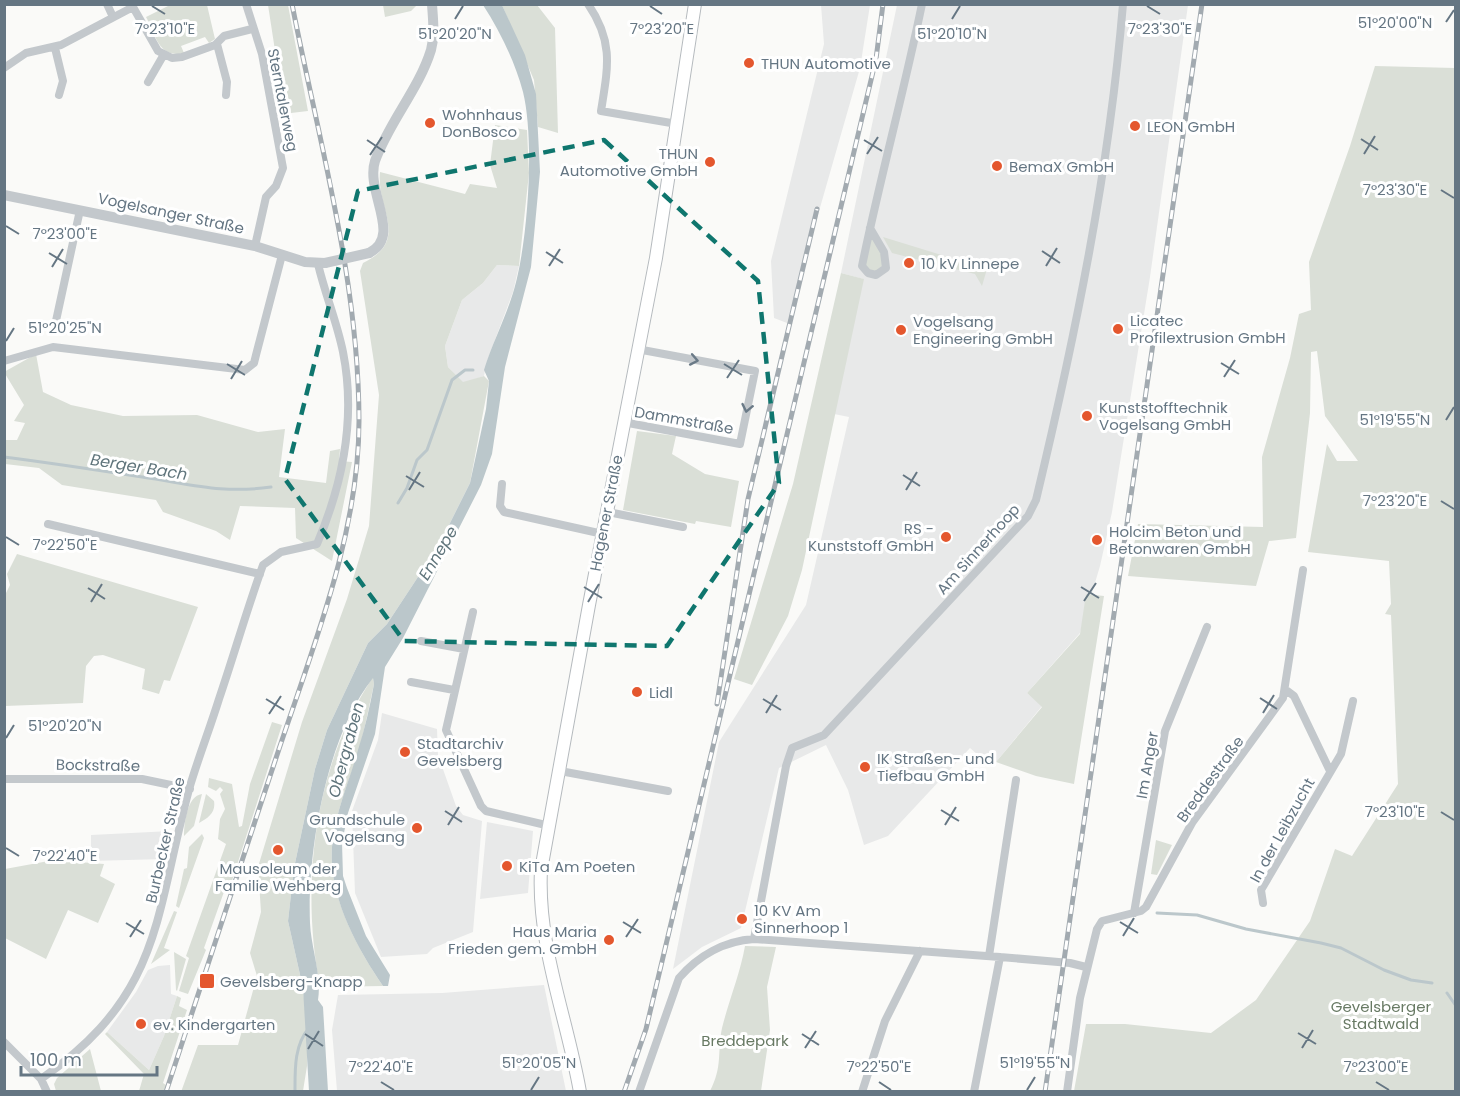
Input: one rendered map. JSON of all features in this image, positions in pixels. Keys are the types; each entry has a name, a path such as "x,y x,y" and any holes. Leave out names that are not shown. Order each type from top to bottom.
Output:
{"main road":[{"name":"Hagener Straße","path":"580,1092 542,918 541,870 623,422 656,258 695,4"}],"street":[{"path":"107,4 113,17"},
{"name":"Sterntalerweg","path":"246,4 252,29 262,54 283,168 276,186 266,197"},
{"name":"Vogelsanger Straße","path":"4,195 255,246 321,264 369,253 378,247 384,231 373,187 375,161 431,50 434,28 432,4"},
{"path":"588,4 607,40 607,67 601,111 677,124"},
{"path":"870,228 887,262 884,271 876,275 868,273 862,266 870,228 922,4"},
{"name":"Am Sinnerhoop","path":"754,939 786,766 792,748 824,735 1028,516 1036,500 1099,207 1115,101 1123,4"},
{"path":"4,68 26,53 55,48 133,6 163,56"},
{"path":"163,56 182,57 217,44 224,36 252,29"},
{"path":"217,44 227,82 226,95"},
{"path":"55,48 63,81 59,95"},
{"path":"148,82 163,56"},
{"name":"Vogelsanger Straße","path":"255,246 266,197"},
{"name":"Vogelsanger Straße","path":"54,330 80,210"},
{"path":"4,361 53,347 245,370 254,363 282,255"},
{"name":"Burbecker Straße","path":"41,1079 85,1045 118,1007 135,980 162,913 190,789 263,565 272,556 281,552 316,544 326,521 346,446 349,405 343,352 321,264"},
{"name":"Dammstraße","path":"623,422 740,444 755,372 637,349"},
{"path":"502,484 500,506 504,512 603,534"},
{"path":"608,512 683,526"},
{"path":"48,524 260,574"},
{"name":"Breddestraße","path":"1134,913 1146,907 1192,823 1259,734 1286,690 1303,570"},
{"path":"473,612 446,730 481,806 493,815 550,826"},
{"name":"Im Anger","path":"1134,913 1165,731 1207,627"},
{"path":"420,641 464,649"},
{"path":"411,682 454,690"},
{"name":"In der Leibzucht","path":"1286,690 1294,696 1330,771"},
{"name":"In der Leibzucht","path":"1263,903 1261,890 1341,754 1353,701"},
{"path":"560,771 668,791"},
{"name":"Bockstraße","path":"4,779 141,779 190,789"},
{"path":"989,956 1016,780"},
{"path":"1067,1092 1086,967 1097,929 1102,921 1134,913"},
{"path":"639,1092 679,978 690,966 712,951 736,941 754,939 989,956 1070,963 1086,967"},
{"path":"862,1092 885,1022 920,951"},
{"path":"974,1092 1000,957"},
{"path":"4,1042 41,1079 46,1092"}],"highlighted area":[{"path":"604,140 758,281 779,483 667,646 404,641 285,479 358,191"}],"shaded area":[{"path":"821,5 870,5 860,68 787,323 774,318 771,261 824,44"},
{"path":"897,5 1188,5 1150,277 1112,512 1100,566 1080,633 1027,693 1042,706 992,767 970,748 888,836 864,845 848,790 826,745 779,768 741,928 702,947 673,969 719,742 806,605 849,417 834,414 863,279 841,273"},
{"path":"497,265 519,266 513,292 487,361 484,376 463,383 448,367 445,346 462,300 483,283"},
{"name":"Grundschule Vogelsang","path":"382,713 437,729 438,755 456,806 463,815 482,821 473,932 433,948 427,954 381,957 355,893 352,811 378,740"},
{"name":"KiTa Am Poeten","path":"487,822 533,831 528,893 480,899"},
{"path":"171,831 164,859 91,861 91,835"},
{"name":"ev. Kindergarten","path":"170,965 171,994 177,996 164,1036 149,1070 107,1032 136,992 148,970"},
{"path":"544,985 566,1091 337,1091 332,1030 338,995 442,993"}],"green space":[{"path":"170,5 207,5 215,39 209,43 205,37 181,46 184,53 168,52 155,37 146,17"},
{"path":"268,5 288,5 308,111 291,113 282,96"},
{"path":"383,5 417,5 411,11 385,17"},
{"path":"502,5 537,5 555,28 558,133 538,127 534,80"},
{"name":"Gevelsberger Stadtwald","path":"1375,66 1455,68 1455,1091 1074,1091 1086,1024 1125,1024 1211,1033 1256,1000 1310,921 1335,849 1352,856 1398,784 1391,615 1385,614 1391,604 1389,561 1308,552 1327,444 1337,461 1358,461 1325,416 1317,351 1311,352 1310,413 1296,538 1269,541 1256,586 1128,576 1138,524 1263,527 1262,457 1290,358 1299,314 1311,310 1309,262 1350,146"},
{"path":"495,125 527,130 529,173 519,266 497,265 483,283 462,300 445,346 448,367 463,382 484,376 489,381 470,483 439,545 387,624 368,643 327,730 315,769 294,868 288,921 303,988 307,1030 307,1066 303,1091 181,1092 198,1045 238,1045 257,976 250,953 261,912 258,867 302,722 347,599 369,526 379,395 360,271 363,263 377,254 385,244 388,234 380,172 465,194 470,184 497,188 490,165"},
{"path":"870,230 884,253 881,272 864,270"},
{"path":"883,237 987,269 982,286 975,274 892,253"},
{"path":"841,273 864,279 802,570 788,616 752,685 734,679 793,484"},
{"path":"36,354 43,392 71,405 123,416 197,415 258,432 285,429 279,477 326,483 330,451 340,449 339,461 352,462 332,561 296,538 295,508 240,506 230,540 216,531 163,512 156,500 62,485 39,468 5,464 5,440 17,440 25,423 14,421 24,405 4,372"},
{"path":"637,431 676,436 672,454 705,474 739,481 731,527 696,521 695,524 623,510"},
{"path":"17,554 198,607 170,681 164,680 159,694 142,689 145,669 103,655 94,656 86,666 83,703 5,706 5,595 10,585 7,574"},
{"path":"1086,594 1104,596 1074,784 1036,776 996,762 1042,707 1027,693 1080,634"},
{"path":"373,677 374,684 361,742 335,827 332,857 334,877 344,916 362,953 383,986 320,987 314,948 312,908 312,867 317,827 325,787 337,748 353,712"},
{"path":"272,722 282,725 229,890 225,889 204,948 206,950 188,994 179,991 189,958 186,956 226,844 218,839 220,819 225,809 220,794 223,790 220,787 216,791 208,787 209,778 232,784 239,827 242,826 250,784"},
{"path":"202,794 194,826 184,836 190,805 197,796"},
{"path":"206,794 214,801 214,809 199,823"},
{"path":"202,834 204,838 179,908 176,906 184,869 187,868 189,847"},
{"path":"1156,840 1172,845 1157,875 1151,874"},
{"path":"54,860 104,864 100,876 115,884 98,923 68,910 46,959 5,938 5,869"},
{"path":"174,911 177,912 164,948 170,950 151,964"},
{"name":"Breddepark","path":"745,946 776,947 767,987 770,1030 761,1091 710,1091 717,1074 722,1028"},
{"path":"174,952 186,959 177,991 176,990"},
{"path":"177,996 181,998 179,1006 187,1010 163,1083 166,1085 164,1091 139,1091 144,1074 105,1034 107,1032 149,1070 164,1036"},
{"path":"90,1049 101,1091 56,1091 54,1084 57,1078"}],"water":[{"name":"Ennepe","path":"483,5 502,5 525,55 536,94 540,172 531,267 505,367 492,454 481,485 403,638 385,667 375,734 348,813 342,843 343,876 366,936 390,975 388,986 383,986 372,970 344,916 338,897 332,858 335,827 365,725 374,684 373,678 357,702 343,730 323,794 312,862 310,923 319,981 318,1000 323,1007 328,1091 309,1091 303,988 288,921 294,868 315,769 327,730 368,643 387,624 439,545 470,483 486,409 489,381 484,370 513,293 523,248 529,164 527,113 520,81 511,58"}],"waterway":[{"name":"Berger Bach","path":"398,503 407,488 417,460 427,450 452,380 465,370 473,370"},
{"name":"Berger Bach","path":"4,457 221,489 271,487"},
{"path":"1157,913 1197,915 1246,929 1341,948 1384,970 1411,980 1432,983"},
{"path":"1447,993 1456,1006"},
{"path":"295,1092 298,1050 309,1028"}],"railway":[{"path":"166,1092 320,629 343,546 357,463 359,421 357,369 345,264 292,4"},
{"path":"624,1092 646,1029 876,59 883,4"},
{"path":"1045,1092 1202,4"},
{"path":"717,704 748,499 817,209"}],"place":[{"name":"THUN Automotive","path":"749,63"},
{"name":"Wohnhaus DonBosco","path":"430,123"},
{"name":"LEON GmbH","path":"1135,126"},
{"name":"THUN Automotive GmbH","path":"710,162"},
{"name":"BemaX GmbH","path":"997,166"},
{"name":"10 kV Linnepe","path":"909,263"},
{"name":"Licatec Profilextrusion GmbH","path":"1118,329"},
{"name":"Vogelsang Engineering GmbH","path":"901,330"},
{"name":"Kunststofftechnik Vogelsang GmbH","path":"1087,416"},
{"name":"RS - Kunststoff GmbH","path":"946,537"},
{"name":"Holcim Beton und Betonwaren GmbH","path":"1097,540"},
{"name":"Lidl","path":"637,692"},
{"name":"Stadtarchiv Gevelsberg","path":"405,752"},
{"name":"IK Straßen- und Tiefbau GmbH","path":"865,767"},
{"name":"Grundschule Vogelsang","path":"417,828"},
{"name":"Mausoleum der Familie Wehberg","path":"278,850"},
{"name":"KiTa Am Poeten","path":"507,866"},
{"name":"10 KV Am Sinnerhoop 1","path":"742,919"},
{"name":"Haus Maria Frieden gem. GmbH","path":"609,940"},
{"name":"Gevelsberg-Knapp","path":"207,981"},
{"name":"ev. Kindergarten","path":"141,1024"}],"water label":[{"name":"Obergraben","path":"346,750"}]}
